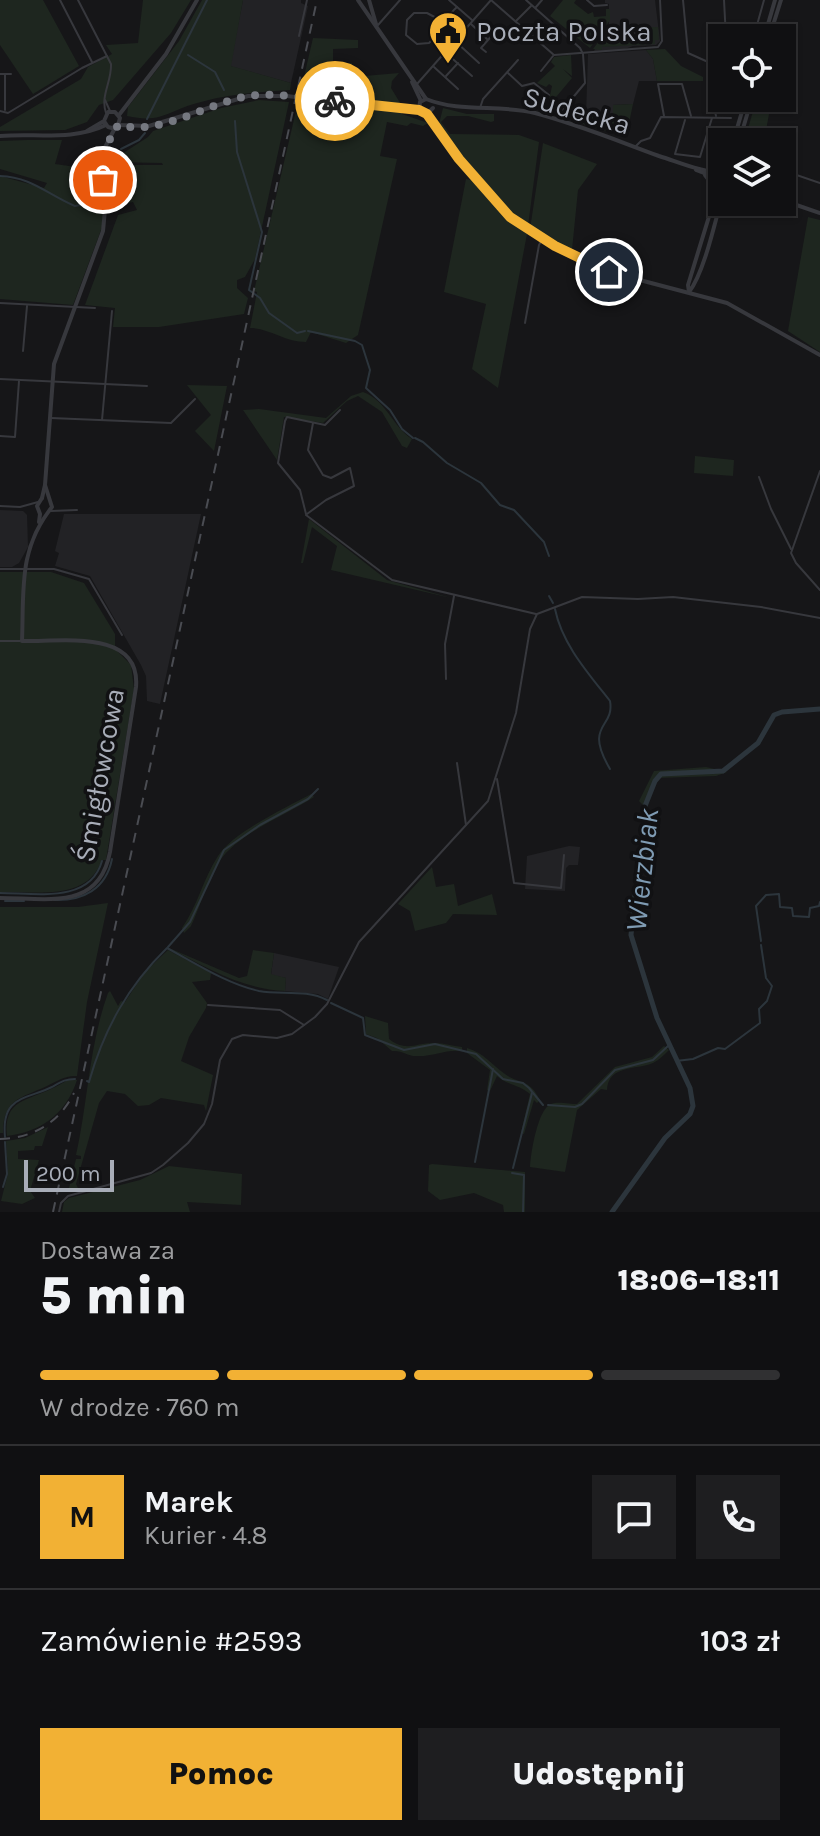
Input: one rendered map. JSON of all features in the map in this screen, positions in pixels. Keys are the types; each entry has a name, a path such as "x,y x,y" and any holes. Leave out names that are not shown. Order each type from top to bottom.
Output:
{"street":[{"path":"60,0 92,63"},
{"path":"39,524 55,360 103,231 106,199 101,155 110,138 112,120 104,99 111,74 107,56 78,0"},
{"path":"0,136 81,133 112,120 166,54 197,0"},
{"path":"299,36 307,0"},
{"path":"377,26 400,0"},
{"path":"449,0 488,39"},
{"path":"417,84 491,0 554,55 624,52 661,45 660,0"},
{"path":"526,0 583,54 585,83 555,119"},
{"path":"535,8 542,0"},
{"path":"587,0 594,6 607,5"},
{"path":"683,0 688,53 708,62"},
{"path":"724,0 726,24"},
{"path":"758,24 764,0"},
{"path":"771,24 778,0"},
{"path":"360,3 369,3 377,26"},
{"path":"360,3 409,76 421,104 431,109"},
{"path":"516,22 532,5"},
{"path":"444,22 427,13 414,13 406,22 406,35 417,44 428,44 457,7"},
{"path":"486,52 481,48 495,32"},
{"path":"455,41 479,63"},
{"path":"446,52 472,76"},
{"path":"541,71 554,55"},
{"path":"0,111 8,113 107,56"},
{"path":"480,109 483,99 518,60"},
{"path":"445,77 458,63"},
{"path":"433,66 458,89"},
{"path":"507,72 522,86 534,83 549,95"},
{"path":"0,74 11,74"},
{"path":"5,74 5,111"},
{"path":"409,76 417,84 421,104"},
{"path":"664,116 658,84 682,84 692,117"},
{"path":"0,94 5,93"},
{"path":"112,120 143,127 156,125 248,96 287,96 399,109 421,104 431,109 439,130 459,159 518,223 604,271 696,293 740,308 820,355"},
{"name":"Sudecka","path":"431,109 453,106 517,110 555,119 708,173"},
{"path":"686,117 675,154 700,157 713,112"},
{"path":"635,147 650,138 659,117 731,118"},
{"path":"708,170 703,171 708,178"},
{"path":"796,175 820,183"},
{"path":"796,205 820,213"},
{"path":"689,292 710,216"},
{"path":"679,289 690,285 716,216"},
{"path":"525,323 539,245 543,238"},
{"path":"604,271 604,277 623,291"},
{"path":"690,285 696,293"},
{"path":"0,303 95,308"},
{"path":"23,351 27,305"},
{"path":"102,421 112,311"},
{"path":"0,379 147,386"},
{"path":"0,436 15,437 19,380"},
{"path":"50,418 171,423 195,399"},
{"path":"340,410 325,425 287,417 278,463 300,490 306,515 392,580 537,614 582,597 673,597 761,607 820,618"},
{"path":"306,515 326,500 354,486 350,468 331,478 323,475 308,450 313,423"},
{"path":"792,550 820,471"},
{"path":"759,477 794,561 820,590"},
{"path":"25,506 42,500 62,510"},
{"path":"22,641 23,569 39,524 52,505"},
{"path":"0,506 25,506 48,512 77,510"},
{"path":"0,569 54,569 89,579 122,635"},
{"path":"446,679 445,644 454,594"},
{"path":"59,1212 61,1203 68,1196 151,1173 188,1143 204,1124 212,1104 220,1060 232,1039 247,1035 282,1037 305,1026 327,1004 359,942 488,801 516,713 530,629 537,614"},
{"name":"Śmigłowcowa","path":"0,641 114,646 128,656 137,678 110,852 103,875 92,888 78,895 0,898"},
{"path":"457,763 466,825"},
{"path":"496,778 514,883 561,888 564,855"},
{"path":"208,1005 280,1010 305,1026"}],"shaded area":[{"path":"0,0 43,0 79,66 33,94 0,45"},
{"path":"143,0 191,0 171,33 113,100 99,105 87,122 65,130 0,131 0,127 81,79 88,67 112,54 106,45 138,43"},
{"path":"202,0 243,0 231,66 291,83 290,90 223,97 158,117 127,116 128,107 179,41"},
{"path":"243,0 301,0 308,6 291,83 230,66"},
{"path":"563,0 576,0 574,3 588,14 593,12 594,17 606,16 606,9 610,9 610,20 590,48 550,16"},
{"path":"605,0 655,0 660,41 656,45 594,51 609,26 609,4"},
{"path":"658,27 659,40 655,40 655,44 603,47 602,43 602,50 593,49 606,32 608,43 636,42 636,28"},
{"path":"614,29 620,29 621,41 615,43"},
{"path":"313,38 358,40 358,48 333,49 333,64 352,63 353,77 399,73 392,81 391,88 402,106 402,114 428,123 423,126 411,123 407,126 387,122 380,156 397,159 358,335 346,343 311,332 306,342 250,328 257,292 254,291"},
{"path":"665,49 681,66 703,77 703,81 657,81 653,59 646,50"},
{"path":"646,50 653,59 657,81 639,81 633,104 613,105 613,115 586,116 588,54"},
{"path":"571,55 572,76 563,69 572,78 551,103 552,86 537,83 555,66 551,62 554,57"},
{"path":"259,100 289,102 255,259 245,277 237,280 237,288 248,298 244,314 159,327 113,327 115,308 85,305 118,215 137,210 133,202 112,207 106,165 163,165 112,162 153,131 221,108"},
{"path":"633,104 626,137 583,124 586,116 613,115 613,105"},
{"path":"443,108 467,114 494,114 494,121 491,122 468,116 447,116 441,122 450,134 519,135 539,142 528,226 492,196 455,150 439,124"},
{"path":"753,112 769,112 766,128 748,128"},
{"path":"62,140 55,164 97,170 104,222 73,305 0,299 0,176 44,188 47,183 0,169 0,141"},
{"path":"543,143 597,164 578,190 572,250 530,229"},
{"path":"466,179 471,180 507,220 527,234 498,388 472,369 486,304 444,292"},
{"path":"808,217 820,220 820,352 788,331"},
{"path":"187,385 227,386 214,451 195,431 211,415"},
{"path":"363,392 378,401 412,439 407,448 402,446 382,412 358,396 347,401 323,423 284,417 277,460 243,410 259,409 326,418 351,396"},
{"path":"695,456 734,460 733,476 694,473"},
{"path":"0,510 23,511 27,515 28,547 19,563 12,567 0,567"},
{"path":"64,514 201,514 160,704 147,701 146,676 141,665 90,576 55,566 59,553 55,551"},
{"path":"309,519 387,580 451,598 331,570 337,546 312,527 301,563"},
{"path":"0,572 51,572 84,583 115,634 115,649 131,665 134,689 106,860 102,860 85,883 59,891 0,892"},
{"path":"706,767 727,772 716,776 658,778 643,805 639,801 654,771"},
{"path":"311,794 314,797 250,834 227,852 211,877 191,926 184,933 182,928 225,847 261,821"},
{"path":"569,846 580,847 578,865 566,868 565,891 525,889 527,856"},
{"path":"432,867 436,887 454,884 458,906 492,894 497,915 453,914 446,923 415,931 410,911 398,904"},
{"path":"108,903 87,1002 77,1076 69,1076 15,1101 6,1113 3,1133 0,1133 0,907 78,907"},
{"path":"169,948 239,978 247,976 253,950 274,953 271,974 286,978 285,991 239,982"},
{"path":"168,950 211,973 210,980 192,982 207,1003 189,1037 181,1061 213,1075 206,1111 204,1105 161,1098 149,1105 138,1106 125,1094 107,1091 99,1103 76,1184 79,1190 68,1192 76,1159 81,1159 76,1155 93,1053 108,993 110,991 118,1006 121,1001 125,1002 145,972"},
{"path":"274,953 339,967 328,999 318,994 285,991 286,978 271,975"},
{"path":"365,1016 388,1023 389,1039 395,1043 412,1046 438,1043 462,1047 462,1051 416,1056 392,1051 377,1038 366,1034"},
{"path":"664,1046 669,1050 653,1063 618,1072 612,1076 607,1090 601,1089 577,1110 565,1172 530,1167 536,1131 546,1107 557,1103 577,1104 615,1067 652,1057"},
{"path":"467,1048 536,1093 540,1100 537,1103 534,1100 524,1134 521,1133 530,1094 497,1076 490,1091 487,1090 490,1070 467,1053"},
{"path":"71,1079 77,1080 59,1112 31,1130 7,1136 7,1124 13,1108"},
{"path":"48,1127 42,1146 18,1151 18,1159 39,1160 30,1191 35,1198 22,1204 1,1201 8,1173 6,1141 25,1138"},
{"path":"429,1165 525,1172 525,1212 504,1212 503,1205 474,1193 440,1200 428,1191"},
{"path":"169,1166 242,1174 241,1205 187,1202 190,1212 62,1212 64,1202 69,1198 140,1180"}],"waterway":[{"path":"147,119 207,0"},
{"path":"188,55 215,72 224,90"},
{"path":"235,121 237,152 262,232 249,290 260,298 269,313 297,333 305,331"},
{"path":"121,149 139,140 145,133"},
{"path":"109,155 116,152"},
{"path":"93,196 96,187 92,164 97,159"},
{"path":"0,176 31,183 75,206 90,198"},
{"path":"308,331 362,345 370,370 366,388 390,410 402,429 413,438"},
{"path":"415,438 447,463 481,483 500,505 514,510 544,542 549,556"},
{"path":"549,596 553,603"},
{"path":"555,609 570,646 610,701 608,717 599,735 602,754 610,769"},
{"name":"Wierzbiak","path":"612,1212 665,1138 690,1114 693,1106 690,1088 657,1018 631,935 635,895 645,856 645,806 655,781 661,774 723,771 758,743 774,715 820,709"},
{"path":"168,947 190,922 224,850 260,825 308,799 318,789"},
{"path":"54,900 74,898 92,891 104,878 112,859"},
{"path":"0,893 44,894 74,890 96,875 102,861"},
{"path":"761,941 756,906 766,895 779,894 780,907 792,908 793,916 809,917 810,908 819,906 820,902"},
{"path":"5,901 24,901"},
{"path":"676,1061 693,1059 718,1048 725,1049 760,1023 759,1009 767,1001 772,986 766,978 761,945"},
{"path":"87,1081 119,1009 140,978 167,948 247,988 311,995 327,1000"},
{"path":"331,1003 363,1018 365,1035 404,1050 435,1044 476,1054 503,1079 523,1083 543,1105"},
{"path":"548,1105 575,1107 582,1104 615,1070 653,1060 668,1046"},
{"path":"475,1162 493,1069"},
{"path":"5,1137 7,1114 17,1102 63,1081 75,1079"},
{"path":"513,1168 532,1093"},
{"path":"3,1187 7,1174 5,1142"},
{"path":"512,1173 524,1175 523,1212"}],"railway":[{"path":"53,1212 317,0"},
{"path":"0,1139 23,1136 44,1127 61,1113 74,1093"}],"way so far":[{"path":"103,180 101,155 118,125 136,128 156,125 248,96 335,101"}],"place":[{"name":"Poczta Polska","path":"448,65"}],"route":[{"path":"335,101 419,110 427,114 459,159 510,217 555,246 609,272"}]}
